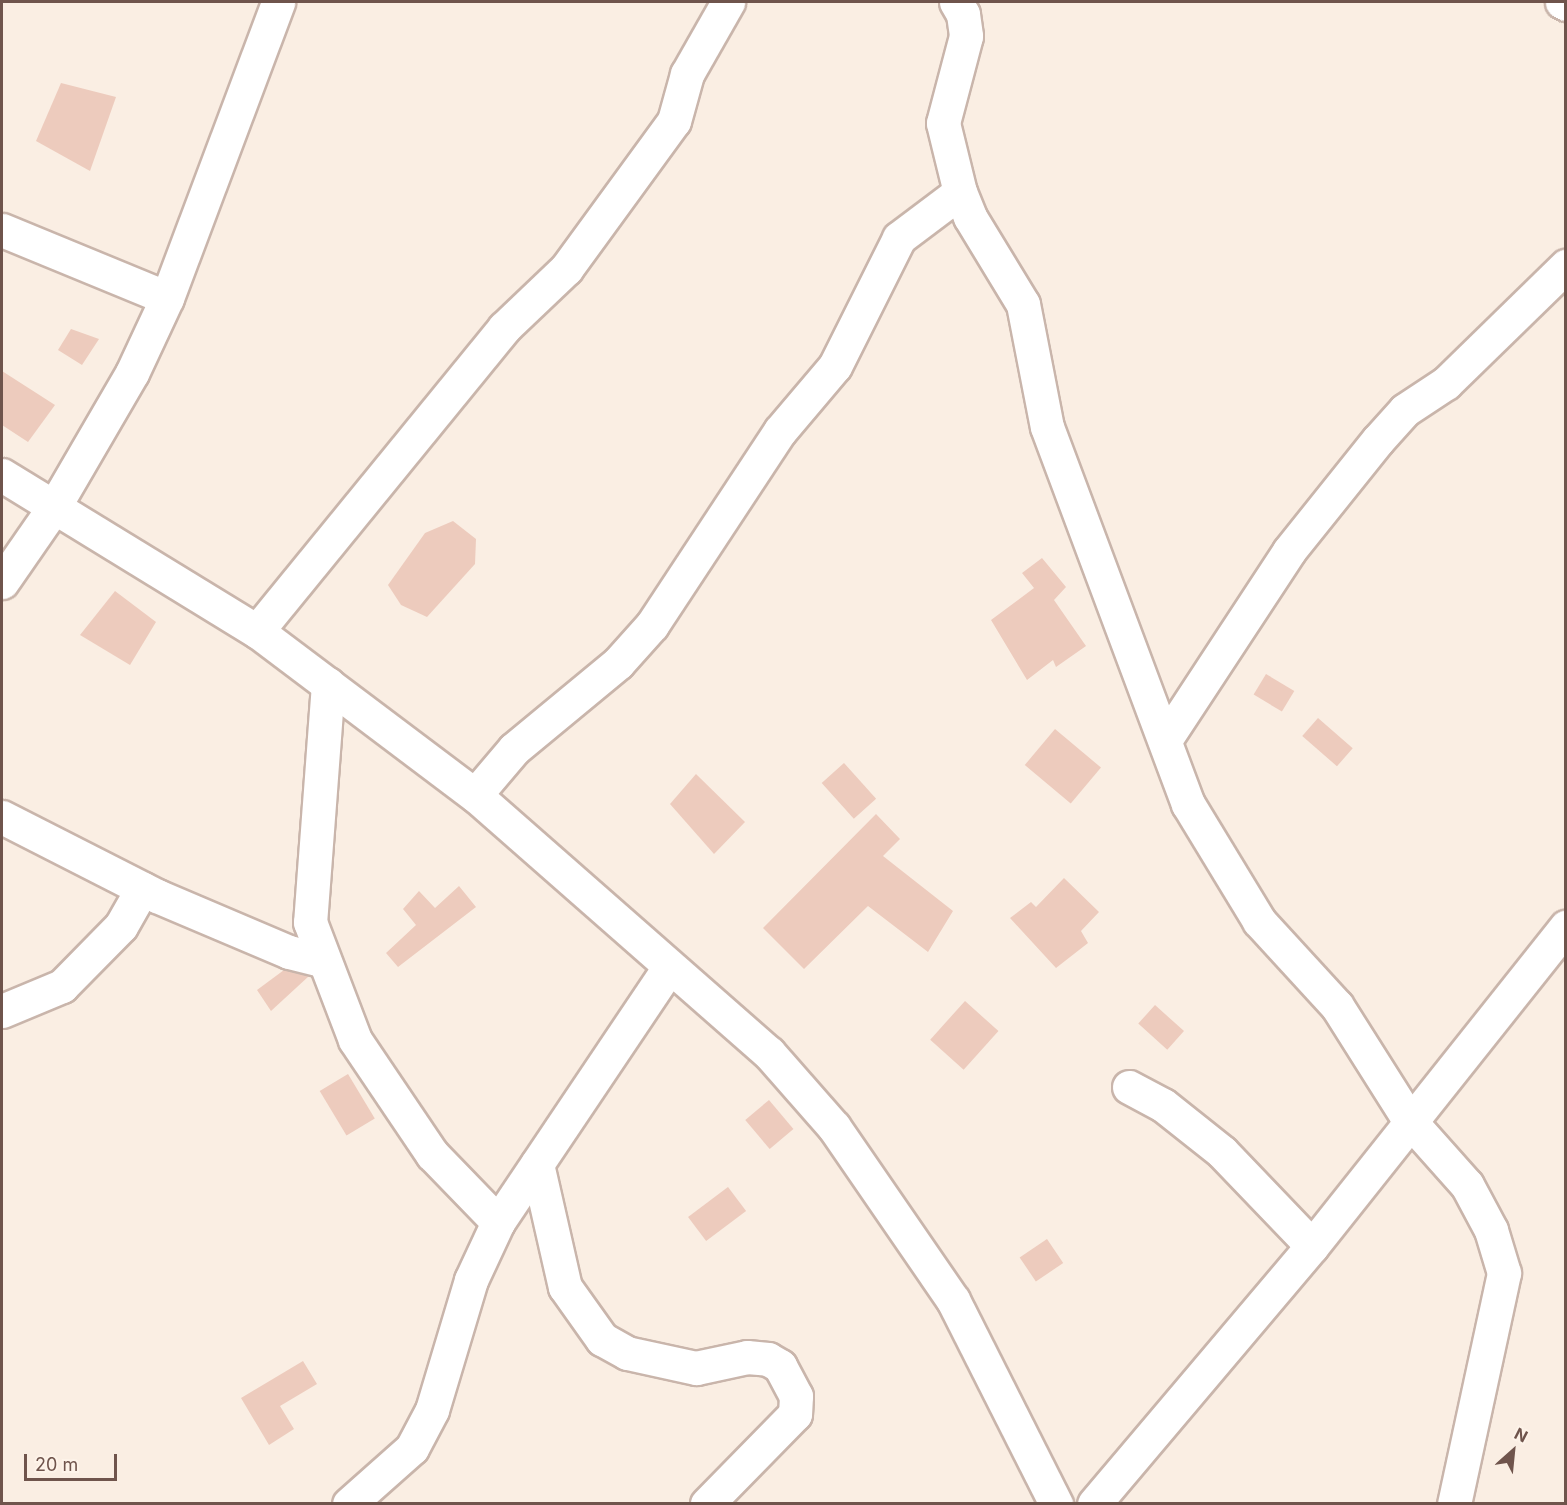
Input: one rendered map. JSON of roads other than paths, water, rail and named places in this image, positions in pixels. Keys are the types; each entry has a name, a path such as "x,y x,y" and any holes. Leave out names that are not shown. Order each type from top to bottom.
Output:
{"street":[{"path":"2,582 54,507 132,373 167,298 278,2"},
{"path":"257,631 504,328 566,269 674,121 687,74 728,2"},
{"path":"956,2 963,14 966,36 943,123 960,192 970,217 1023,304 1047,427 1093,561 1165,740 1188,804 1228,878 1259,921 1337,1006 1409,1120 1482,1209 1504,1273 1454,1503"},
{"path":"475,795 514,749 618,663 652,625 780,431 835,366 899,238 960,192"},
{"path":"2,230 167,298"},
{"path":"1165,740 1289,551 1378,440 1405,410 1446,383 1566,266"},
{"path":"2,475 257,631 328,684 475,795 768,1053 834,1127 894,1207 953,1300 1056,1503"},
{"path":"328,684 310,922 322,960 355,1040 395,1101 432,1154 498,1222"},
{"path":"2,817 142,889 289,952 322,960"},
{"path":"2,1011 62,986 121,926 142,889"},
{"path":"1094,1503 1312,1246 1409,1120 1566,927"},
{"path":"350,1503 412,1448 432,1410 471,1280 498,1222 669,968"},
{"path":"1129,1087 1163,1105 1222,1152 1312,1246"},
{"path":"537,1164 565,1287 602,1339 627,1353 696,1368 747,1357 768,1359 780,1366 796,1396 795,1414 707,1503"}]}
